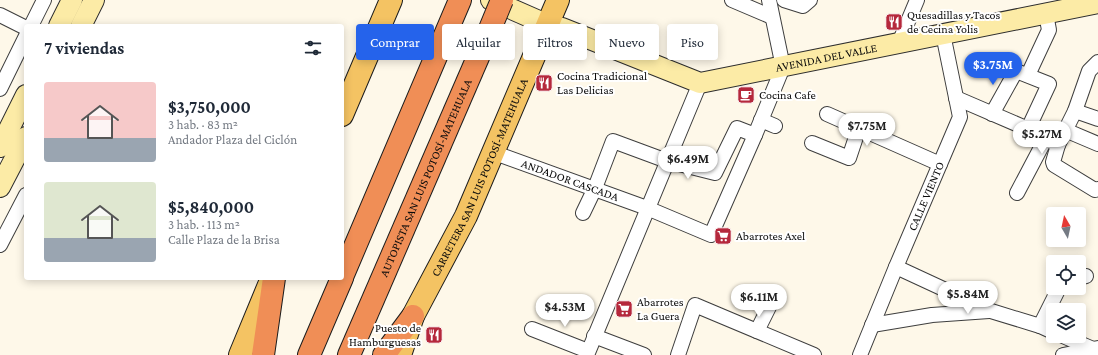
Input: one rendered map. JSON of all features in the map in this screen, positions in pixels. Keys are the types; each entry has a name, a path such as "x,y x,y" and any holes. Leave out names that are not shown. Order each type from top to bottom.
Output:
{"highway":[{"path":"344,273 460,0"},
{"name":"AUTOPISTA SAN LUIS POTOSÍ-MATEHUALA","path":"349,355 502,0"},
{"path":"263,355 273,280"},
{"path":"309,355 341,280"},
{"path":"384,355 413,316"}],"main road":[{"path":"344,111 391,0"},
{"name":"CARRETERA SAN LUIS POTOSÍ-MATEHUALA","path":"400,355 413,316 466,216 492,152 555,18"},
{"path":"240,355 272,280"}],"street":[{"path":"32,24 44,0"},
{"path":"60,24 72,0"},
{"path":"82,24 94,0"},
{"path":"491,0 555,18"},
{"path":"511,0 555,18 700,83 588,353 532,330"},
{"path":"732,0 772,17"},
{"path":"583,213 595,188 613,141 667,161 714,173 737,128 755,135 783,67 769,0"},
{"path":"784,0 802,6 810,0"},
{"path":"899,43 917,0"},
{"name":"AVENIDA DEL VALLE","path":"700,83 1046,14 1067,4 1098,3"},
{"path":"1028,76 1048,30 1046,14"},
{"path":"0,15 24,27"},
{"name":"CALLE VIENTO","path":"860,355 960,117 943,34"},
{"path":"0,89 24,40"},
{"path":"1017,193 1052,142 1065,130 1089,71 1098,62"},
{"path":"992,114 1016,71 1049,84 1028,129"},
{"path":"956,98 1028,129 1052,142"},
{"path":"0,148 24,99"},
{"path":"1074,111 1098,119"},
{"path":"827,114 940,164"},
{"path":"761,120 775,126"},
{"path":"1065,130 1095,142 1098,126"},
{"path":"812,143 849,158 859,128"},
{"name":"ANDADOR CASCADA","path":"492,152 595,188 711,235 755,135"},
{"path":"0,188 24,140"},
{"path":"1052,142 1054,165 1095,190 1098,189"},
{"path":"0,245 20,222 24,204"},
{"path":"896,267 991,311 1046,329"},
{"path":"758,331 773,299"},
{"path":"678,355 695,305 814,355"},
{"path":"872,325 932,315 991,311"},
{"path":"594,336 644,355"},
{"path":"1082,343 1095,348"},
{"path":"1063,355 1095,348"}],"place":[{"name":"Quesadillas y Tacos de Cecina Yolis","path":"894,22"},
{"name":"Cocina Tradicional Las Delicias","path":"544,83"},
{"name":"Cocina Cafe","path":"746,95"},
{"name":"Abarrotes Axel","path":"723,236"},
{"name":"Abarrotes La Guera","path":"624,309"},
{"name":"Puesto de Hamburguesas","path":"434,335"}]}
